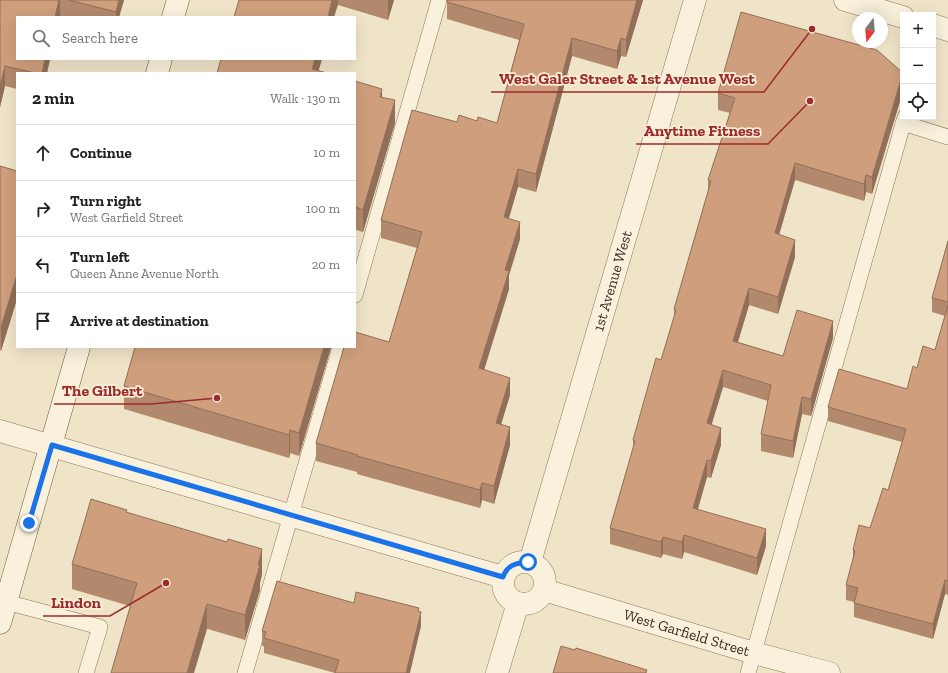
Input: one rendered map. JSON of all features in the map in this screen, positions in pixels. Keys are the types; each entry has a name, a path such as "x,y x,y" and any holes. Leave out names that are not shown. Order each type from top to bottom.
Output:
{"street":[{"path":"173,16 178,0"},
{"name":"1st Avenue West","path":"530,562 695,0"},
{"path":"845,0 900,16"},
{"path":"936,26 948,30"},
{"path":"157,72 161,60"},
{"path":"0,623 80,348"},
{"path":"0,431 503,577"},
{"path":"530,562 541,569 544,576 544,590 534,602 528,604 518,603 509,598 505,593 503,587 503,577 508,568 514,564 530,562"},
{"name":"West Garfield Street","path":"544,590 751,663 829,673"},
{"path":"497,673 518,603"}],"lane":[{"path":"356,291 439,0"},
{"path":"751,663 904,120 948,137"},
{"path":"245,673 340,348"},
{"path":"6,602 100,627 86,673"}],"building":[{"path":"0,0 59,0 55,16 16,16 16,60 45,60 42,72 31,72 5,66 0,87"},
{"path":"69,0 119,0 116,12"},
{"path":"239,0 332,0 328,16 234,16"},
{"path":"447,0 637,0 626,40 621,38 617,51 572,38 536,174 518,169 504,217 520,222 505,270 509,271 479,368 510,378 496,423 510,427 494,486 482,483 480,490 357,456 358,455 316,443 344,348 356,348 356,332 389,342 422,232 381,220 412,110 457,122 459,115 477,121 478,117 497,123 524,24 447,2"},
{"path":"741,12 852,43 852,48 870,48 877,50 900,70 900,83 872,177 866,175 864,184 795,163 775,233 795,240 778,297 749,288 733,341 783,356 797,310 833,321 811,399 802,397 793,441 761,434 771,385 723,370 707,423 721,428 711,461 707,460 693,508 766,529 757,558 684,535 682,542 663,537 661,542 610,528 635,441 633,440 656,358 661,360 711,181 708,180 735,98 718,93"},
{"path":"221,60 315,60 312,69 323,72 217,72"},
{"path":"356,81 382,89 380,97 395,100 363,210 356,207"},
{"path":"0,166 16,171 16,278 1,327"},
{"path":"948,241 948,302 932,298"},
{"path":"948,305 948,581 945,580 933,624 854,603 858,588 846,585 855,551 853,550 859,525 870,528 883,488 888,490 906,429 828,407 839,369 907,389 913,366 917,368 923,346 935,350"},
{"path":"135,348 324,348 299,433 290,430 289,435 124,386"},
{"path":"91,499 127,510 126,512 227,542 228,539 262,549 258,565 260,565 245,615 207,604 187,673 111,673 137,583 72,564"},
{"path":"277,581 354,603 356,592 419,608 418,611 421,612 406,673 335,673 339,660 264,638 266,632 262,631"},
{"path":"561,646 575,650 576,648 647,670 646,673 553,673"}],"place":[{"name":"West Galer Street & 1st Avenue West","path":"812,29"},
{"name":"Anytime Fitness","path":"810,101"},
{"name":"The Gilbert","path":"217,398"},
{"name":"Lindon","path":"166,583"}],"route":[{"path":"29,523 52,445 503,577 508,568 517,562 528,562"}]}
